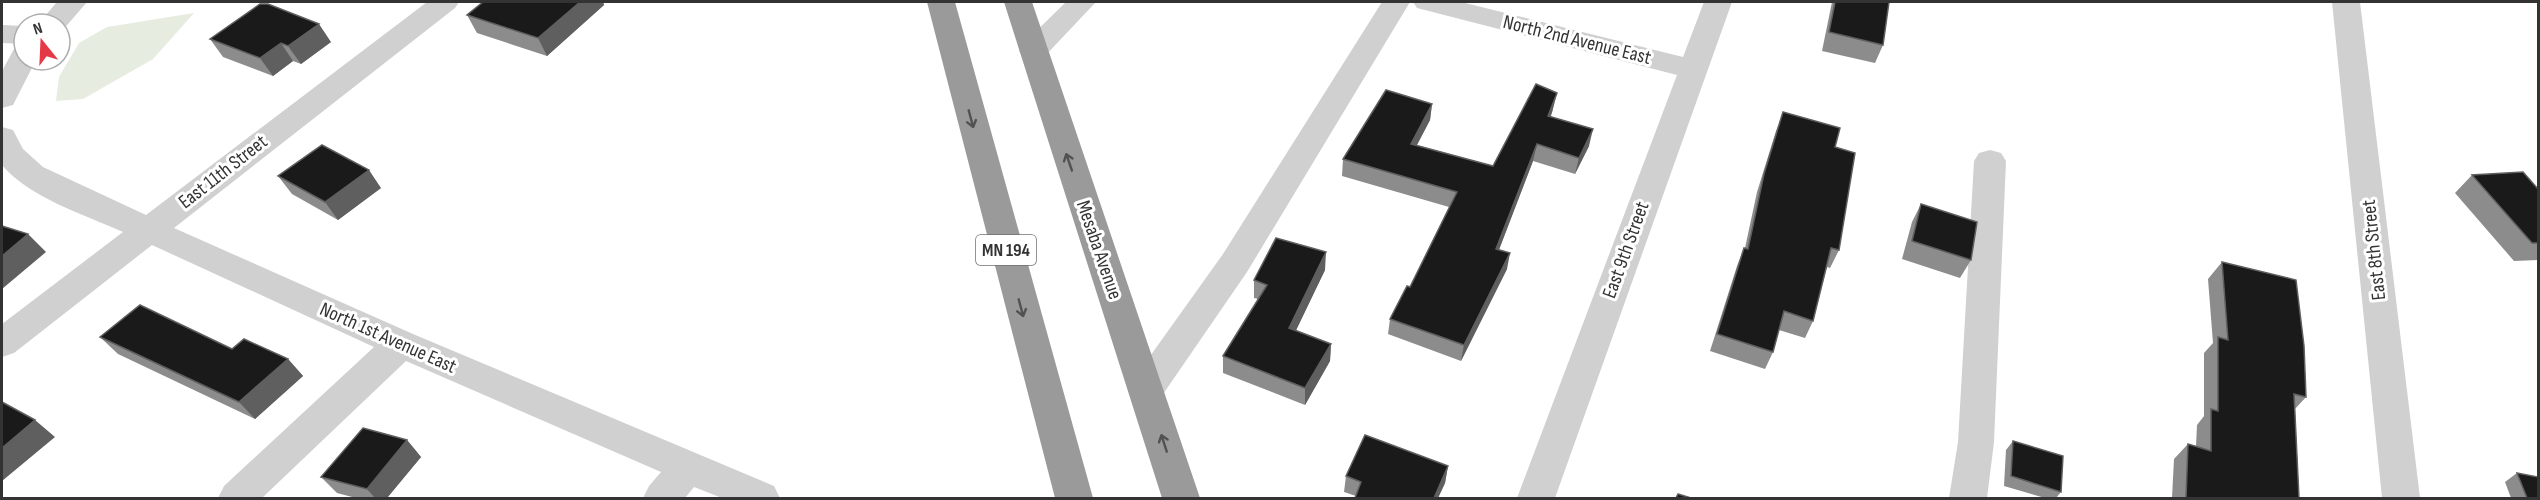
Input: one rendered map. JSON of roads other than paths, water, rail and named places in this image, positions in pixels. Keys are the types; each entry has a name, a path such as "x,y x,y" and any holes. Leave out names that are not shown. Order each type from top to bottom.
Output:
{"highway":[{"name":"MN 194","path":"923,2 960,78"},
{"name":"MN 194","path":"941,2 1074,498"},
{"name":"Mesaba Avenue","path":"1018,2 1181,498"},
{"path":"1030,2 1031,42"}],"street":[{"path":"1031,42 1082,2"},
{"path":"1146,390 1235,263 1396,2"},
{"name":"North 2nd Avenue East","path":"1427,2 1692,69"},
{"name":"East 9th Street","path":"1536,498 1718,2"},
{"name":"East 8th Street","path":"2346,2 2401,498"},
{"name":"East 11th Street","path":"2,344 148,230 428,4"},
{"path":"2,98 16,72"},
{"path":"2,138 8,153 11,171"},
{"path":"1968,498 1976,442 1990,161"},
{"name":"North 1st Avenue East","path":"11,171 27,174 401,344 761,498"},
{"path":"237,498 401,344"},
{"path":"662,498 688,467"}]}
